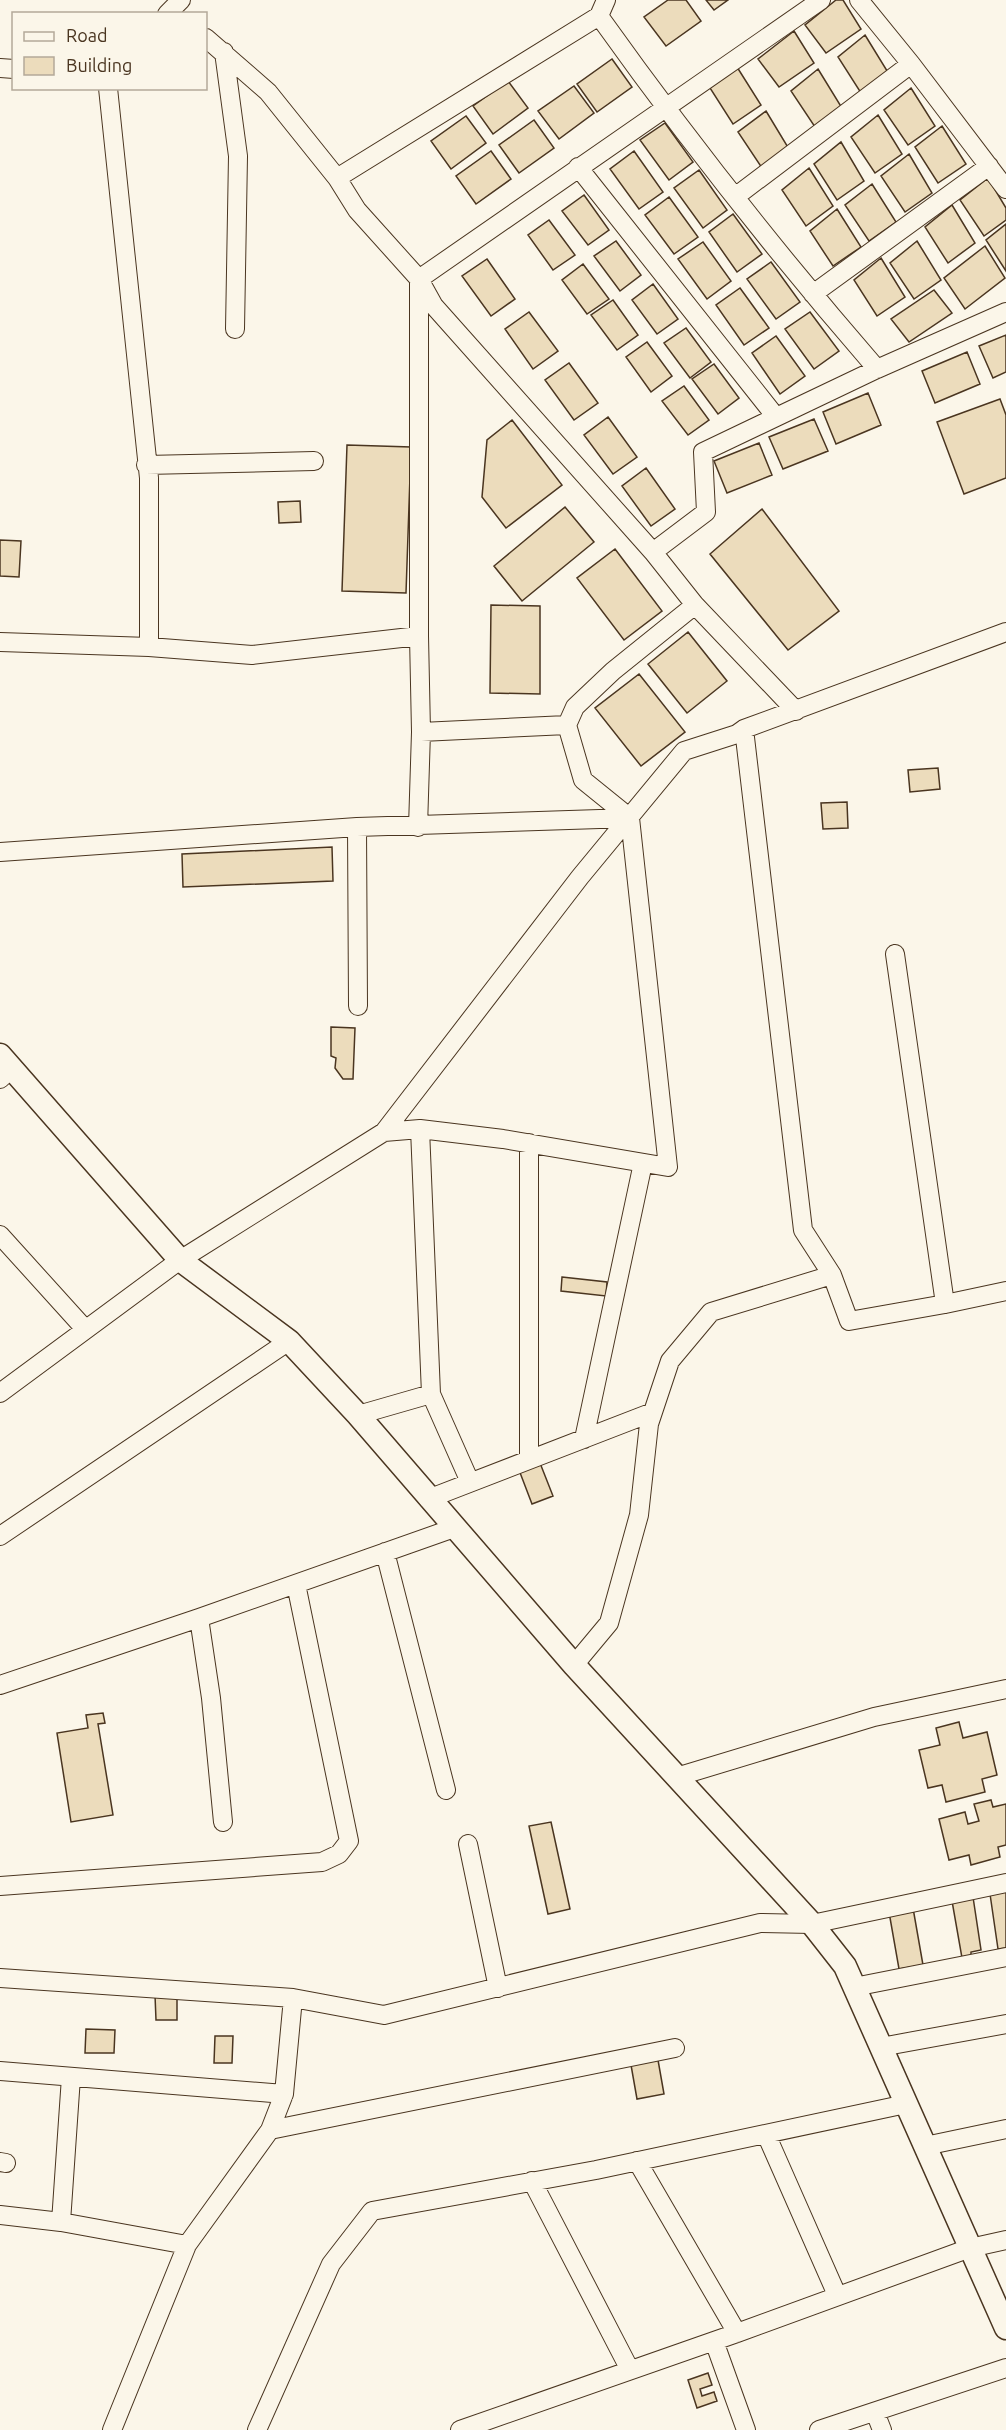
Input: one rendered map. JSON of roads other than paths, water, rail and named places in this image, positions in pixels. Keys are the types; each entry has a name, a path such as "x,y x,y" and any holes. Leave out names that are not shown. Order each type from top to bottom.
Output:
{"street":[{"path":"169,12 181,0"},
{"path":"419,279 821,0"},
{"path":"859,0 1006,189"},
{"path":"338,178 602,8 664,107 813,294 877,369"},
{"path":"207,39 268,92 338,178 357,210 419,279 435,306 653,552 695,605 796,711"},
{"path":"224,52 238,156 235,329"},
{"path":"735,197 911,64"},
{"path":"108,90 149,478 149,647"},
{"path":"813,294 989,166"},
{"path":"578,168 776,417"},
{"path":"418,827 421,732 419,279"},
{"path":"653,552 706,512 703,452 877,369 1006,312"},
{"path":"146,465 314,461"},
{"path":"384,1132 420,1129 529,1143 668,1167 630,818 583,780 567,725 574,708 613,671 695,605"},
{"path":"0,1393 180,1260 384,1132 580,878 684,751 737,734 744,729 1006,632"},
{"path":"0,642 149,647 252,655 420,636"},
{"path":"421,732 567,725"},
{"path":"744,729 803,1230 832,1275 849,1321 945,1304 1006,1290"},
{"path":"0,852 357,827 418,827 630,818"},
{"path":"357,827 358,1006"},
{"path":"895,954 945,1304"},
{"path":"4,1068 180,1260 289,1341 358,1415 428,1499 574,1665 812,1924 845,1966 1006,2328"},
{"path":"420,1129 431,1394 470,1482"},
{"path":"529,1143 529,1460"},
{"path":"584,1439 644,1163"},
{"path":"0,1235 85,1329"},
{"path":"574,1665 609,1623 639,1515 649,1424 670,1361 711,1312 832,1275"},
{"path":"0,1536 289,1341"},
{"path":"358,1415 431,1394"},
{"path":"428,1499 653,1412"},
{"path":"0,1685 200,1618 454,1527"},
{"path":"385,1552 446,1790"},
{"path":"0,1886 322,1862 339,1854 349,1841 296,1584"},
{"path":"200,1618 211,1698 223,1822"},
{"path":"676,1777 874,1717 1006,1689"},
{"path":"468,1844 498,1988"},
{"path":"0,1978 293,1998 384,2015 759,1923 812,1924 1006,1883"},
{"path":"854,1987 1006,1957"},
{"path":"112,2430 187,2245 270,2130 284,2094 293,1998"},
{"path":"881,2047 1006,2024"},
{"path":"270,2130 675,2048"},
{"path":"0,2072 284,2094"},
{"path":"61,2222 71,2077"},
{"path":"257,2430 331,2264 372,2211 638,2161 906,2103"},
{"path":"925,2146 1006,2129"},
{"path":"766,2133 837,2295"},
{"path":"638,2161 737,2333"},
{"path":"532,2181 630,2370"},
{"path":"0,2215 61,2222 187,2245"},
{"path":"460,2430 714,2342 970,2248 1006,2240"},
{"path":"714,2342 746,2430"},
{"path":"819,2430 1006,2368"},
{"path":"875,2412 882,2430"}]}
